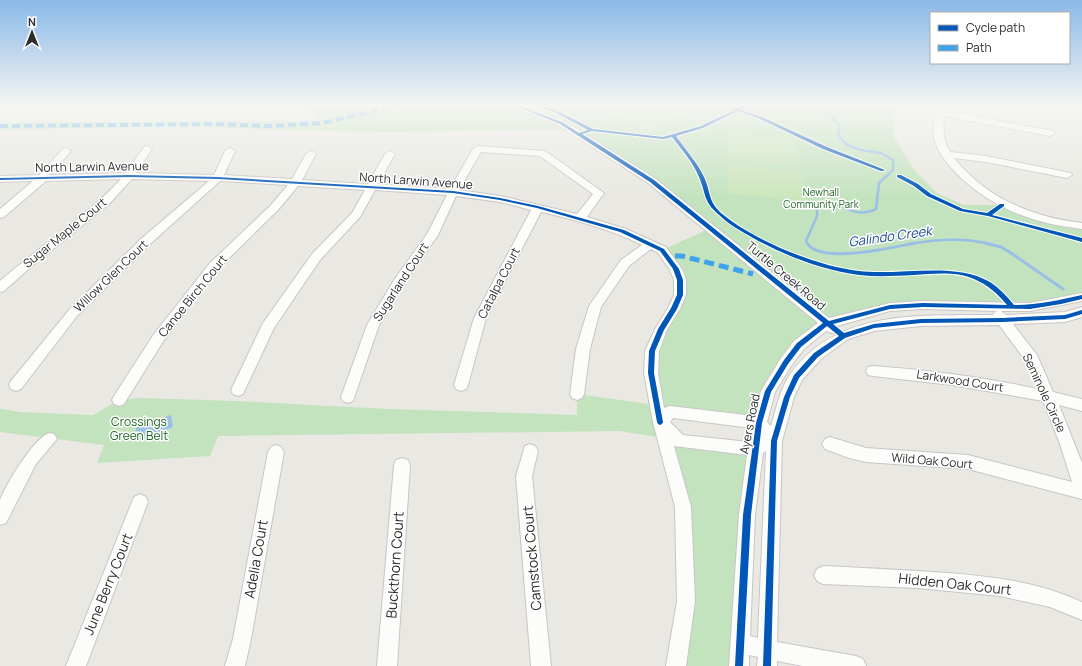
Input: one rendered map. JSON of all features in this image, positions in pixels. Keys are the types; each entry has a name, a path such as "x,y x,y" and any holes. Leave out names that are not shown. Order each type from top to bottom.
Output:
{"street":[{"name":"Turtle Creek Road","path":"583,136 652,181 826,324 843,336"},
{"path":"939,136 946,154 954,166 975,186 1002,205 1032,216 1082,226"},
{"name":"Sugar Maple Court","path":"0,288 28,262 106,201 129,176 147,149"},
{"name":"Sugarland Court","path":"348,397 373,325 398,283 432,235 453,192 478,149 542,153 599,193 580,218"},
{"path":"0,214 43,178 45,173 66,151"},
{"path":"218,178 230,151"},
{"name":"Canoe Birch Court","path":"119,400 159,337 214,266 274,208 294,183 311,154"},
{"path":"238,390 268,326 316,257 356,215 390,154"},
{"path":"946,154 986,159 1067,175"},
{"name":"North Larwin Avenue","path":"0,179 129,176 218,178 453,192 500,199 580,218 622,231 662,250 676,269 680,280 680,295 674,309 661,329 652,351 651,373 660,422 683,507 686,601 676,666"},
{"name":"Willow Glen Court","path":"16,385 73,313 146,241 218,178"},
{"name":"Catalpa Court","path":"461,385 480,318 538,207"},
{"path":"577,394 583,349 595,306 625,264 650,245"},
{"name":"Ayers Road","path":"739,666 747,515 759,423 768,391 786,362 799,345 826,324 890,307 924,305 1030,307 1082,297"},
{"name":"Seminole Circle","path":"994,307 1032,359 1068,444 1082,487"},
{"path":"768,658 774,441 787,397 796,377 816,355 843,336 874,326 921,321 1003,320 1065,317 1082,312"},
{"name":"Larkwood Court","path":"872,370 918,374 1048,396 1082,404"},
{"path":"670,412 759,423 774,441 756,449 679,441 660,422 670,412"},
{"path":"0,517 31,459 49,439"},
{"name":"Wild Oak Court","path":"830,444 866,455 968,462 1082,492"},
{"name":"Camstock Court","path":"530,451 524,476 541,666"},
{"name":"Adelia Court","path":"235,666 242,639 276,452"},
{"name":"Buckthorn Court","path":"387,666 402,465"},
{"name":"June Berry Court","path":"76,666 140,502"},
{"name":"Hidden Oak Court","path":"823,575 920,579 996,586 1050,597 1082,611"},
{"path":"741,644 768,658 856,666"}],"green space":[{"path":"581,136 894,136 915,171 937,193 963,205 1002,205 1082,226 1082,297 1061,302 890,307 826,324 799,345 759,423 670,412 660,422 679,441 755,449 739,666 676,666 683,507 664,438 619,431 218,436 210,456 97,463 104,445 0,432 0,409 20,412 93,415 119,400 141,398 388,409 577,415 577,394 656,405 651,373 674,309 680,280 662,250 711,228 682,204"},
{"path":"728,136 758,136 797,140 800,166 728,158"},
{"path":"728,164 802,172 806,202 728,193"}],"water":[{"path":"171,415 173,427 138,441 136,428"}],"waterway":[{"name":"Galindo Creek","path":"808,244 806,241 817,216 817,205 825,202 832,202 857,212 874,210 876,209 879,183 893,170 893,160 881,153 861,150 847,145 839,136"},
{"name":"Galindo Creek","path":"910,244 950,240 970,240 985,243"},
{"name":"Galindo Creek","path":"910,244 915,243"},
{"name":"Galindo Creek","path":"985,243 990,244"},
{"name":"Galindo Creek","path":"985,243 1001,247 1063,289"},
{"name":"Galindo Creek","path":"808,244 815,249 826,253 841,254 875,251 910,244"}],"marked path":[{"path":"675,256 682,256 753,274"}],"cycle path":[{"path":"582,136 652,181 843,336"},
{"path":"646,136 663,138 670,136"},
{"path":"674,136 699,172 710,203 714,208 747,233 780,250 831,268 865,274 947,272 975,277 988,283 1001,293 1013,307"},
{"path":"800,136 825,148 883,170"},
{"path":"0,179 129,176 218,178 453,192 500,199 538,207 622,231 662,250 676,269 680,280 680,295 674,309 661,329 652,351 651,373 660,422"},
{"path":"899,176 916,185 929,195 962,210 988,215 1002,205"},
{"path":"988,215 1082,240"},
{"path":"739,666 747,515 759,423 768,391 786,362 799,345 826,324 890,307 923,305 1030,307 1082,297"},
{"path":"767,666 774,441 787,397 796,377 816,355 843,336 874,326 921,321 1003,320 1065,317 1082,312"}],"park label":[{"name":"Newhall Community Park","path":"821,198"},
{"name":"Crossings Green Belt","path":"139,429"}]}
